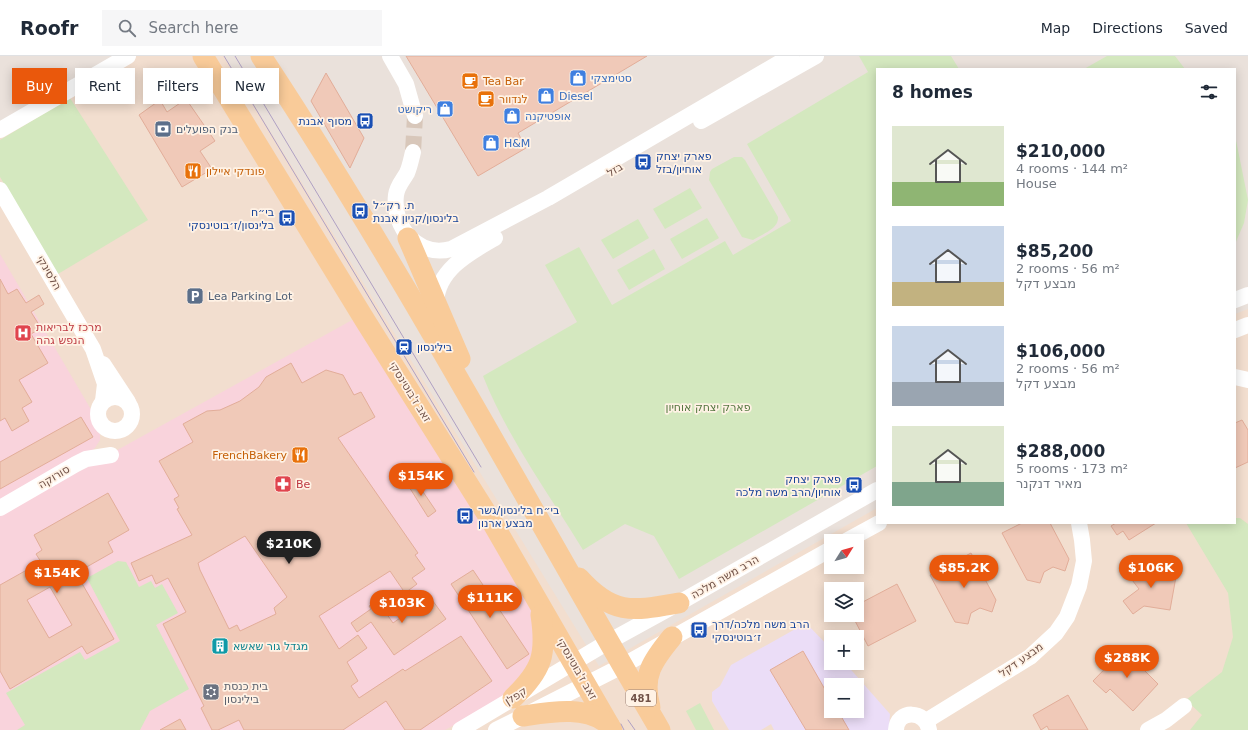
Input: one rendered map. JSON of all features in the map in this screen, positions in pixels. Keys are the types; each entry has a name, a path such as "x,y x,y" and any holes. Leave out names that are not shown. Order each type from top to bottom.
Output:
{"main road":[{"name":"זאב ז'בוטינסקי","path":"203,56 366,322 492,522 611,728"},
{"name":"481","path":"261,56 322,149 502,453 608,642 657,724"},
{"path":"408,238 502,453"},
{"path":"565,563 594,593 616,606 640,610 679,603"},
{"path":"513,698 527,684 536,670 544,652 543,629 539,602"},
{"path":"657,724 647,694 647,680 650,668 656,656 672,637"},
{"path":"523,716 571,712 597,718 611,728"}],"street":[{"path":"390,56 406,84 415,116"},
{"name":"בזל","path":"408,238 420,247 433,251 451,249 548,198 791,56"},
{"name":"בזל","path":"436,303 438,287 446,274 452,267 476,248 816,56"},
{"path":"0,130 128,58"},
{"path":"408,238 400,221 396,207 396,194 410,165 413,152"},
{"name":"הלסינקי","path":"0,190 96,356 108,370 128,402"},
{"path":"1236,300 1248,295"},
{"path":"1236,330 1248,325"},
{"name":"הלסינקי","path":"96,356 104,384 103,401"},
{"path":"1236,377 1248,380"},
{"path":"113,396 124,399 128,402 131,407 132,419 126,428 115,431 105,427 99,419 99,409 103,401 113,396"},
{"name":"סורוקה","path":"0,508 86,459 111,455"},
{"name":"הרב משה מלכה","path":"573,663 876,491"},
{"path":"858,534 876,524"},
{"name":"מבצע דקל","path":"927,725 1030,657 1056,633 1066,617 1079,586 1084,561 1079,524"},
{"path":"585,684 622,666 824,553"},
{"name":"קפלן","path":"460,730 573,663"},
{"name":"קפלן","path":"496,730 585,684"},
{"path":"1148,730 1166,720 1184,706"},
{"path":"896,730 898,722 906,715 916,714 927,725"}],"shaded area":[{"path":"0,56 1248,56 1248,730 0,730"},
{"path":"0,56 129,56 108,68 75,68 75,87 67,92 67,68 12,68 12,104 45,104 0,130"},
{"path":"224,56 1248,56 1248,309 1236,314 1236,68 876,68 876,509 831,534 824,534 824,538 599,666 254,104 279,104 279,68 231,68"},
{"name":"מרכז לבריאות הנפש גהה","path":"0,254 93,413 100,433 100,440 95,448 86,455 0,504"},
{"path":"354,319 528,594 540,644 511,694 445,730 0,730 0,515"},
{"path":"806,623 824,642 824,670 851,670 858,678 824,678 824,718 864,718 864,685 890,714 889,730 774,730 771,724 761,730 729,730 712,701 712,692 720,686 731,665"}],"green space":[{"name":"פארק יצחק אוחיון","path":"859,56 951,56 958,68 876,68 876,467 679,579 654,536 625,524 583,550 516,443 483,376 577,322 545,265 579,247 612,305 725,241 733,255 791,221 747,144 868,72"},
{"path":"1107,56 1175,56 1184,68 1086,68"},
{"path":"70,98 148,220 58,274 0,177 0,140 60,104 67,104 67,100"},
{"path":"1236,140 1248,200 1244,223 1236,242"},
{"path":"734,157 742,157 745,160 778,217 778,221 773,228 753,240 742,237 709,180 712,169"},
{"path":"690,188 702,208 665,229 653,209"},
{"path":"707,218 719,238 682,259 670,239"},
{"path":"638,219 649,238 613,259 601,240"},
{"path":"654,249 665,269 629,290 617,270"},
{"path":"1236,518 1240,518 1248,524 1248,730 1190,730 1202,715 1186,700 1222,672 1233,637 1228,593 1187,524 1236,524"},
{"path":"118,561 126,562 139,587 151,581 155,588 162,584 178,613 156,625 189,689 150,711 140,730 17,730 25,725 6,693 80,652 85,660 120,641 87,578"},
{"path":"700,703 714,730 696,730 686,711"}],"building":[{"path":"406,56 647,56 518,133 526,148 478,176"},
{"path":"326,73 364,138 350,168 311,101"},
{"path":"154,104 162,104 167,112 179,104 189,104 215,141 200,151 212,169 182,187 139,115"},
{"path":"0,279 8,294 17,289 26,303 39,295 44,304 31,312 41,328 31,334 48,363 19,380 32,402 22,408 29,421 12,431 5,418 0,421"},
{"path":"291,363 302,383 326,370 343,375 354,395 361,392 375,417 338,438 418,553 415,555 425,569 412,578 417,584 405,593 390,571 319,616 339,649 358,635 367,648 347,662 358,681 351,686 359,698 403,669 405,671 461,636 492,681 420,730 405,730 386,701 343,730 244,730 239,720 218,730 212,730 201,708 204,706 163,624 186,612 168,578 156,584 152,575 139,581 131,563 192,535 177,509 179,508 174,499 179,496 159,461 193,442 183,424 207,411 220,410 240,401 259,387 266,377","holes":["245,536 287,597 274,608 276,614 240,631 237,625 229,629 198,563"]},
{"path":"81,417 93,437 0,489 0,462"},
{"path":"1242,420 1248,430 1248,462 1236,468 1236,423"},
{"path":"413,477 436,511 428,517 406,482"},
{"path":"108,493 129,530 108,542 113,552 76,573 114,639 87,654 82,646 10,689 0,671 0,585 41,562 36,554 42,550 34,535","holes":["50,587 72,625 49,638 27,600"]},
{"path":"1020,524 1051,524 1069,559 1065,571 1053,567 1044,572 1040,583 1027,580 1002,533"},
{"path":"1114,524 1154,524 1129,540 1123,531 1117,535 1111,526"},
{"path":"971,553 996,600 992,612 980,608 971,613 968,624 955,622 930,575"},
{"path":"1139,562 1145,571 1148,569 1156,579 1158,568 1177,571 1170,610 1144,606 1133,614 1123,601 1139,589 1126,572"},
{"path":"473,570 529,654 507,669 451,584"},
{"path":"897,584 916,621 868,646 864,638 864,630 860,630 856,622 864,622 864,601"},
{"path":"430,597 446,619 394,655 371,622 357,632 351,623 371,609 369,606 377,600 393,623"},
{"path":"1127,646 1140,658 1136,662 1158,684 1133,711 1110,689 1106,693 1093,681"},
{"path":"803,651 824,688 824,718 842,718 849,730 806,730 770,670"},
{"path":"1068,695 1088,730 1049,730 1047,726 1041,730 1033,715"},
{"path":"180,719 186,730 160,730"}],"tunnel":[{"path":"413,152 415,116"}],"tram line":[{"path":"224,56 474,472"},
{"path":"235,56 481,467"},
{"path":"628,720 635,730"},
{"path":"621,724 624,730"}],"place":[{"name":"סטימצקי","path":"578,78"},
{"name":"Tea Bar","path":"470,81"},
{"name":"Diesel","path":"546,96"},
{"name":"לנדוור","path":"486,99"},
{"name":"ריקושט","path":"445,109"},
{"name":"אופטיקנה","path":"512,116"},
{"name":"מסוף אבנת","path":"365,121"},
{"name":"בנק הפועלים","path":"163,129"},
{"name":"H&M","path":"491,143"},
{"name":"פארק יצחק אוחיון/בזל","path":"643,162"},
{"name":"פונדקי איילון","path":"193,171"},
{"name":"ת. רק״ל בלינסון/קניון אבנת","path":"360,211"},
{"name":"בי״ח בלינסון/ז׳בוטינסקי","path":"287,218"},
{"name":"Lea Parking Lot","path":"195,296"},
{"name":"מרכז לבריאות הנפש גהה","path":"23,333"},
{"name":"בילינסון","path":"404,347"},
{"name":"FrenchBakery","path":"300,455"},
{"name":"Be","path":"283,484"},
{"name":"פארק יצחק אוחיון/הרב משה מלכה","path":"854,485"},
{"name":"בי״ח בלינסון/גשר מבצע ארנון","path":"465,516"},
{"name":"הרב משה מלכה/דרך ז׳בוטינסקי","path":"699,630"},
{"name":"מגדל גור שאשא","path":"220,646"},
{"name":"בית כנסת בילינסון","path":"211,692"}]}
